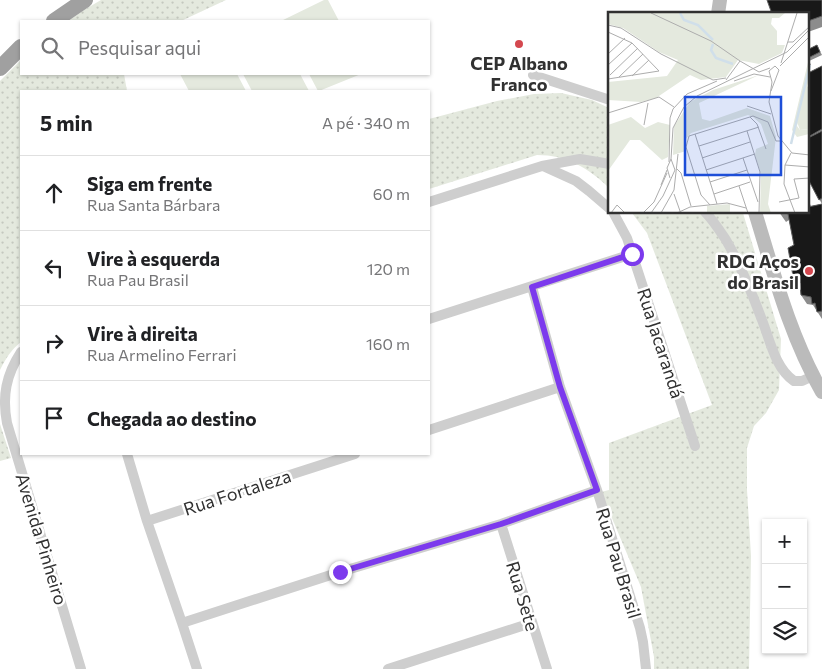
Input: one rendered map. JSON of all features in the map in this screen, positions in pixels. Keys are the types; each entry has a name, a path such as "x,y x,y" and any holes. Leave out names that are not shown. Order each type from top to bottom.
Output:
{"highway":[{"path":"55,20 85,0"},
{"path":"0,68 20,48"}],"main road":[{"path":"757,214 794,335 822,392"}],"street":[{"path":"533,75 608,99"},
{"path":"430,202 542,166 580,159 608,164"},
{"path":"542,166 576,181 608,206"},
{"name":"Rua Jacarandá","path":"614,214 627,238 695,446"},
{"path":"707,214 722,233 736,257 750,286 777,361 784,372 794,381 802,381 813,376"},
{"path":"430,319 632,254"},
{"name":"Rua Pau Brasil","path":"532,287 560,387 597,490 640,628 646,669"},
{"name":"Avenida Pinheiro","path":"20,354 8,378 5,390 6,423 81,669"},
{"path":"430,430 560,387"},
{"path":"127,455 147,522 197,669"},
{"name":"Rua Fortaleza","path":"147,522 352,455"},
{"path":"182,623 340,572 501,524 597,490"},
{"name":"Rua Sete","path":"501,524 547,669"},
{"path":"388,669 531,622"}],"shaded area":[{"path":"101,0 226,0 183,20 69,20"},
{"path":"324,0 328,0 338,20 283,20"},
{"path":"20,61 20,75 124,75 127,90 20,90 20,343 9,354 0,370 0,81"},
{"path":"181,75 238,75 245,90 188,90"},
{"path":"244,75 301,75 308,90 251,90"},
{"path":"310,75 358,75 321,90 317,90"},
{"path":"561,93 592,100 608,108 608,187 593,174 576,164 558,157 537,155 430,189 430,119 497,101 534,94"},
{"path":"633,214 743,214 781,339 779,390 766,413 754,426 747,448 747,490 751,556 749,669 654,669 654,657 641,587 601,492 609,490 609,443 712,405 647,233"},
{"path":"0,424 11,458 0,461"}],"building":[{"path":"767,0 822,0 822,16 810,20 810,12 771,12"},
{"path":"817,45 820,52 810,57 810,48"},
{"path":"822,66 822,129 810,136 810,72"},
{"path":"822,131 822,198 819,200 810,183 810,137"},
{"name":"RDG Aços do Brasil","path":"822,204 822,311 817,312 815,303 812,304 811,297 801,295 800,283 793,276 788,248 794,245 788,214 810,214 810,207"}],"place":[{"name":"CEP Albano Franco","path":"519,44"},
{"name":"RDG Aços do Brasil","path":"809,271"}],"route":[{"path":"340,572 501,524 597,490 560,387 532,287 632,254"}]}
